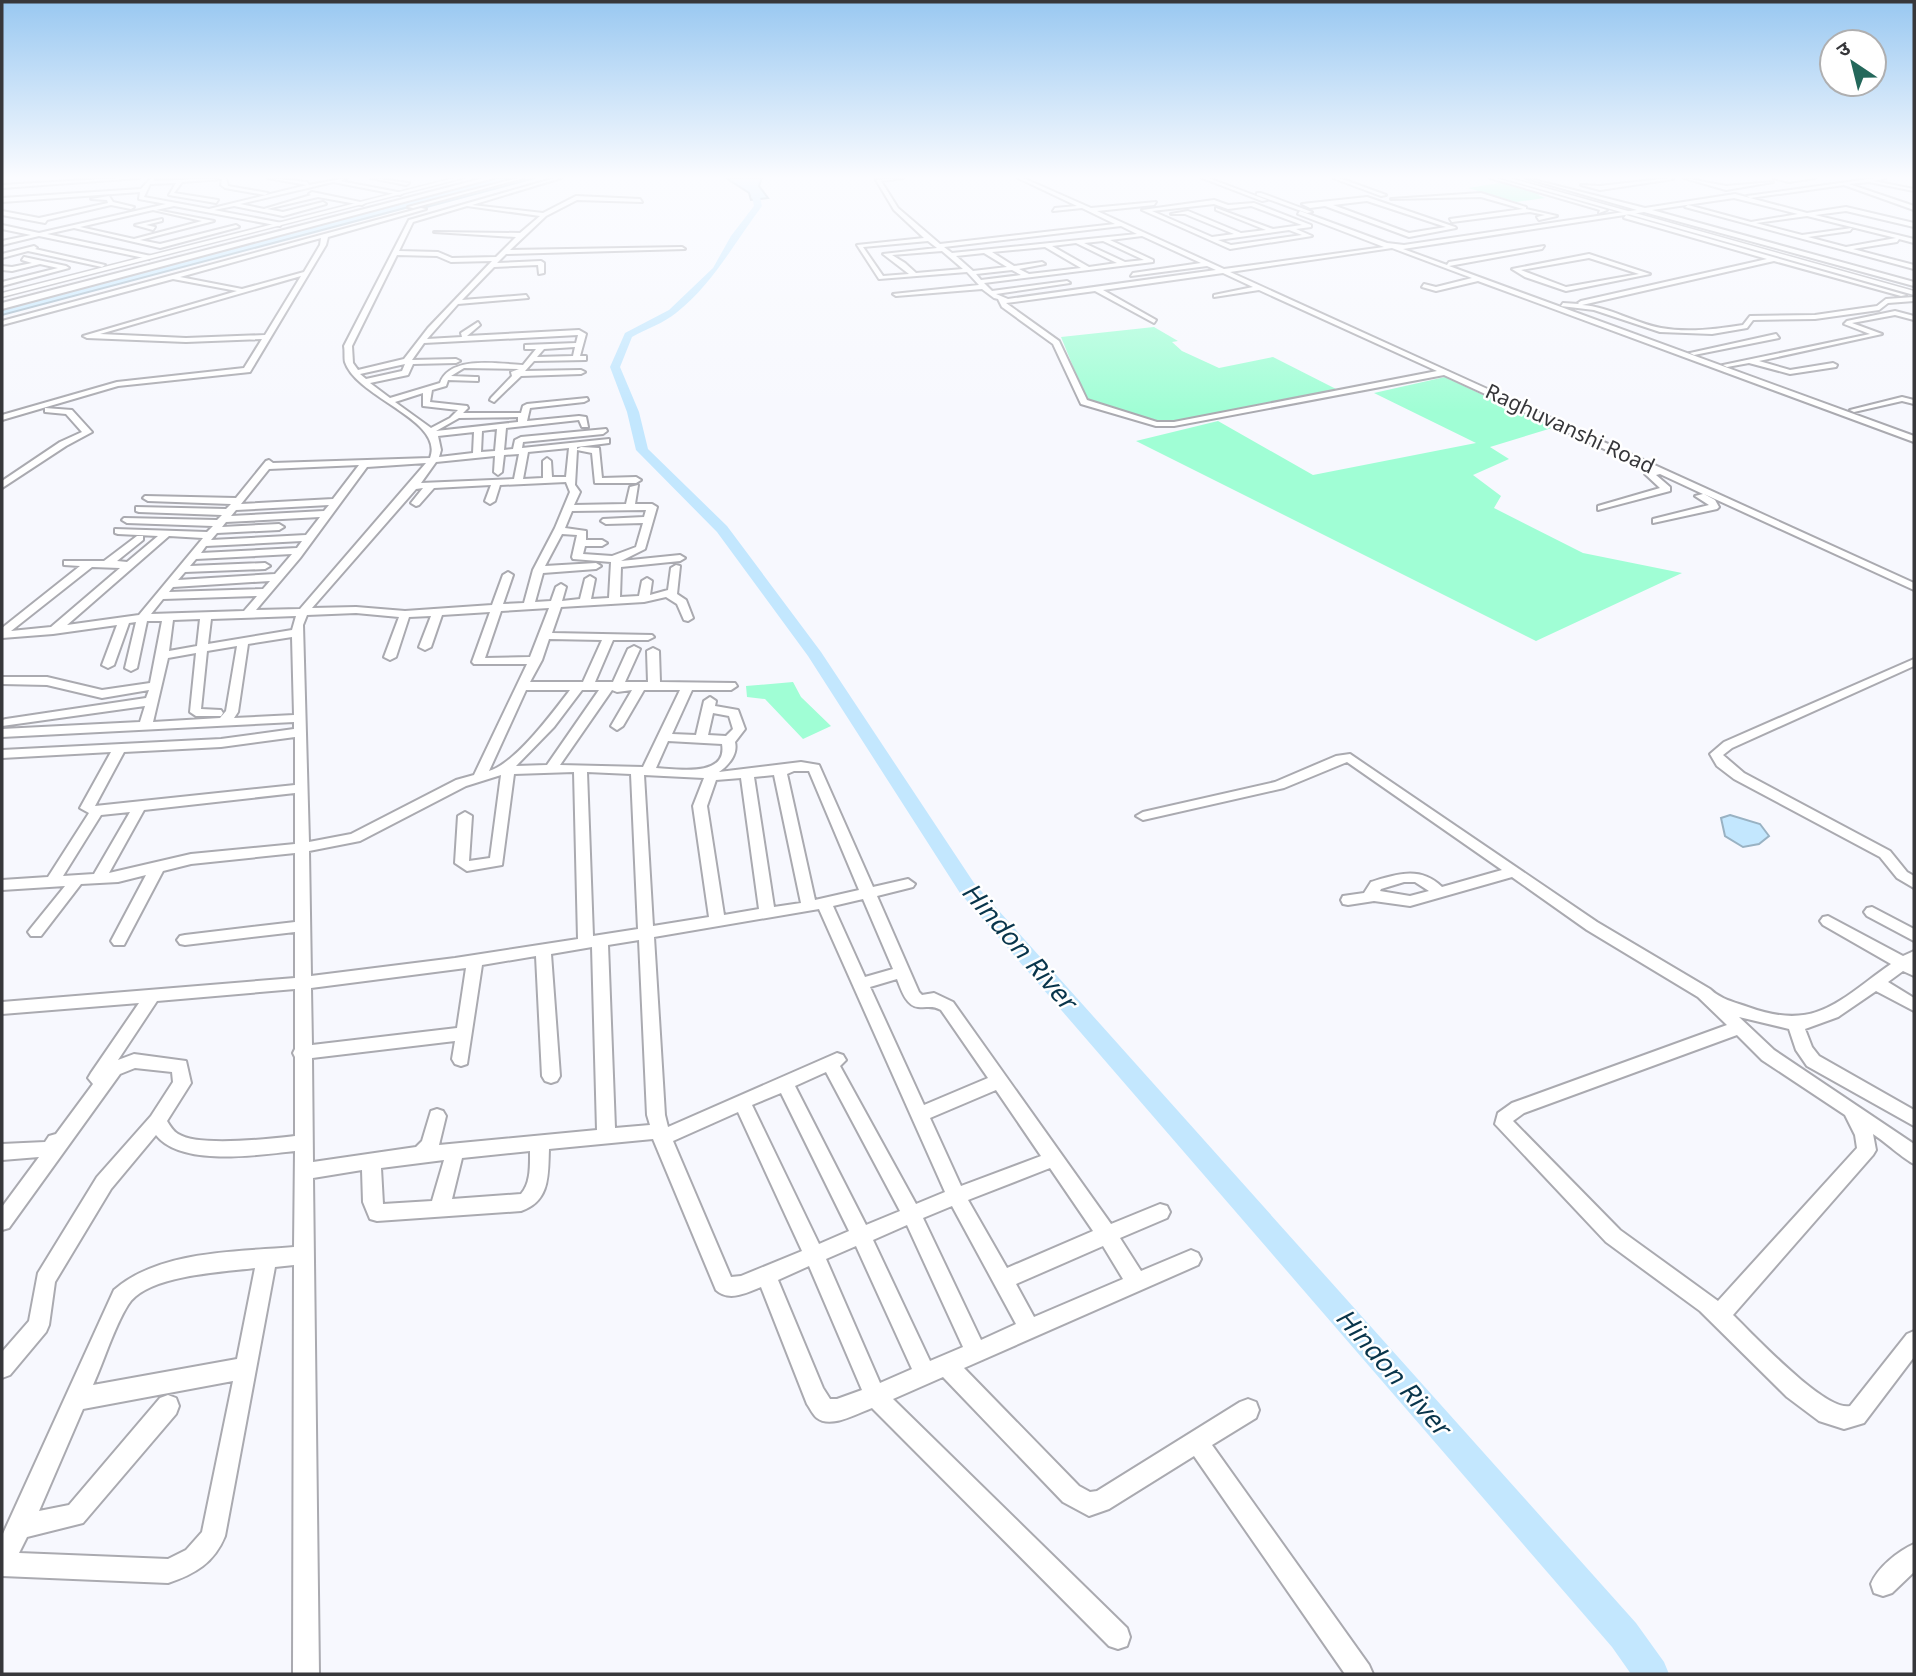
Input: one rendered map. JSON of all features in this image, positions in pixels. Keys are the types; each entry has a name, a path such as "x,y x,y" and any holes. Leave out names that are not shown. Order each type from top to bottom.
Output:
{"highway":[{"path":"2,305 188,256"},
{"path":"2,305 190,256"}],"main road":[{"path":"2,295 152,256"},
{"path":"1794,256 1914,291"}],"street":[{"path":"64,256 102,265"},
{"path":"144,256 149,257"},
{"path":"2,323 240,256"},
{"path":"2,317 172,277 245,256"},
{"path":"2,418 117,384 247,370 316,256"},
{"path":"306,1674 301,1053 302,789 296,633 298,618 433,460 437,444 431,432 360,377 347,362 348,346 393,256"},
{"path":"443,256 451,260 497,259"},
{"path":"389,401 406,384 409,359 422,339 500,256"},
{"path":"866,256 880,277 914,275 1002,262"},
{"path":"889,256 914,275"},
{"path":"951,256 1001,300 1097,289 1315,256"},
{"path":"993,256 1055,291"},
{"path":"1068,257 1074,256"},
{"path":"1107,256 1123,264"},
{"path":"1141,256 1179,274"},
{"name":"Raghuvanshi Road","path":"1192,256 1914,587"},
{"path":"1199,256 1218,257"},
{"path":"1421,256 1914,432"},
{"path":"1425,256 1914,439"},
{"path":"1448,264 1491,256"},
{"path":"1588,256 1515,269 1536,280 1566,289 1647,274 1590,256"},
{"path":"1764,256 1914,299"},
{"path":"1809,256 1914,284"},
{"path":"1872,256 1914,267"},
{"path":"1068,257 1088,269"},
{"path":"1890,261 1914,257"},
{"path":"2,266 24,259 41,258 52,265 66,268"},
{"path":"2,266 12,270 41,258"},
{"path":"1032,259 1057,273"},
{"path":"1560,306 1774,259"},
{"path":"1096,261 1107,267"},
{"path":"896,294 1151,261"},
{"path":"2,284 89,262"},
{"path":"491,265 541,263 541,273"},
{"path":"906,267 1013,268 1042,264"},
{"path":"1123,276 1208,264"},
{"path":"2,278 52,265"},
{"path":"1001,300 1221,270"},
{"path":"21,273 35,276"},
{"path":"265,337 186,340 87,336 306,273"},
{"path":"1501,283 1527,276"},
{"path":"172,277 243,290"},
{"path":"2,278 15,281"},
{"path":"1424,286 1436,289 1479,279"},
{"path":"1501,283 1536,280"},
{"path":"990,293 1071,283"},
{"path":"1216,296 1259,288"},
{"path":"1097,289 1154,321"},
{"path":"457,302 526,297"},
{"path":"1573,305 1603,311 1658,329 1712,332 1745,327 1750,318 1774,321 1815,319 1879,307 1886,301 1914,299"},
{"path":"1001,300 1000,303 1056,344 1084,402 1156,424 1174,424 1446,372"},
{"path":"1730,366 1878,334 1847,324 1849,322 1895,313 1914,318"},
{"path":"464,335 478,324"},
{"path":"422,339 501,332 502,340"},
{"path":"494,400 519,374 531,352 579,332 582,334 578,348"},
{"path":"422,339 483,341 521,335"},
{"path":"517,346 521,335"},
{"path":"521,335 531,352"},
{"path":"1694,353 1776,336"},
{"path":"360,377 428,388 445,383 445,378 463,365 531,352 578,348"},
{"path":"531,352 578,348"},
{"path":"1753,361 1790,372 1832,362 1804,350"},
{"path":"360,377 409,359 448,353"},
{"path":"409,359 456,361"},
{"path":"453,372 581,372"},
{"path":"507,386 523,385 533,374"},
{"path":"445,378 475,379"},
{"path":"428,388 425,403 464,408 447,424 431,432"},
{"path":"1854,410 1902,399 1914,402"},
{"path":"523,419 529,405 584,400"},
{"path":"2,485 63,444 88,432 69,412 39,409"},
{"path":"431,432 502,425 554,411"},
{"path":"457,416 581,418 585,425"},
{"path":"498,472 502,425"},
{"path":"477,456 478,428"},
{"path":"518,482 521,452 518,442 603,431"},
{"path":"131,668 142,618 268,464 363,460 366,464 433,460 573,448 606,441"},
{"path":"529,606 538,570 570,508 575,492 570,485 573,448"},
{"path":"573,448 596,450 599,482 635,483 629,507"},
{"path":"547,461 548,480"},
{"path":"248,613 366,464"},
{"path":"1601,508 1667,489 1649,474 1661,471"},
{"path":"412,486 571,479"},
{"path":"490,501 495,483"},
{"path":"416,503 430,485"},
{"path":"1656,521 1714,507 1712,502 1686,489 1695,486"},
{"path":"148,498 222,521 310,538"},
{"path":"118,531 167,533 337,502"},
{"path":"538,570 615,561 640,549 652,508 570,508"},
{"path":"139,509 279,527"},
{"path":"127,520 222,521 326,514"},
{"path":"606,521 648,520"},
{"path":"2,634 52,631 142,618 363,610 405,614 585,603 644,599 670,594 675,590 678,563 577,557 583,532 560,528"},
{"path":"52,631 167,533"},
{"path":"107,564 140,538"},
{"path":"580,543 602,543"},
{"path":"195,556 299,551"},
{"path":"614,601 615,561"},
{"path":"68,563 130,565"},
{"path":"2,634 89,564"},
{"path":"183,569 265,566"},
{"path":"508,575 478,662 536,660"},
{"path":"170,584 278,578"},
{"path":"585,603 590,579"},
{"path":"644,599 647,581"},
{"path":"480,777 494,738 536,660 561,587"},
{"path":"159,596 266,592"},
{"path":"670,594 682,602 688,618"},
{"path":"425,647 438,612"},
{"path":"390,657 405,614"},
{"path":"206,615 194,709 196,712 227,717 300,721"},
{"path":"146,725 157,685 168,617"},
{"path":"108,665 124,621"},
{"path":"163,655 296,633"},
{"path":"545,636 648,637"},
{"path":"465,816 462,863 467,866 497,862 506,770 582,687 609,636"},
{"path":"227,717 243,641"},
{"path":"551,768 612,688 634,649"},
{"path":"653,651 654,687"},
{"path":"1914,662 1728,745 1716,754 1722,763 1739,776 1885,854 1902,874 1914,883"},
{"path":"2,680 47,681 102,694 157,685"},
{"path":"524,686 731,686"},
{"path":"687,687 664,737 642,771 653,1083 661,1134 723,1283 727,1287 734,1287 956,1196 1054,1160"},
{"path":"617,726 639,688"},
{"path":"4,728 152,701"},
{"path":"701,739 709,705 734,713 739,729 728,742"},
{"path":"4,728 146,725 227,717"},
{"path":"2,754 221,743 300,721"},
{"path":"664,737 728,742"},
{"path":"717,921 700,806 712,774 730,750 728,742"},
{"path":"120,748 88,809 97,811 302,789"},
{"path":"1143,816 1279,785 1347,758 1380,778 1592,926 1712,1000 1751,1014 1795,1023 1825,1016 1874,982 1910,964"},
{"path":"2,885 98,879 201,858 302,848 363,835 453,787 506,770 580,768 699,775 784,770 807,765 814,768 914,999 941,1001 947,1006 1107,1235 1137,1283"},
{"path":"580,768 606,1137"},
{"path":"784,770 780,775 816,905 860,984 956,1196 1030,1329"},
{"path":"747,773 767,913"},
{"path":"98,879 139,807"},
{"path":"52,882 97,811"},
{"path":"119,941 157,868"},
{"path":"1371,895 1405,901 1513,872"},
{"path":"1348,900 1365,899 1371,895 1376,885 1416,876 1425,878 1440,893"},
{"path":"36,932 77,880"},
{"path":"2,1008 302,983 475,961 816,905 908,884"},
{"path":"1872,912 1914,936"},
{"path":"1828,921 1910,964"},
{"path":"185,940 302,926"},
{"path":"543,951 551,1076"},
{"path":"461,1059 475,961"},
{"path":"860,984 902,972"},
{"path":"1874,982 1914,1005"},
{"path":"2,1152 50,1149 150,997"},
{"path":"1712,1000 1768,1055 1914,1156"},
{"path":"1795,1023 1804,1050 1813,1060 1914,1119"},
{"path":"1740,1027 1508,1113 1504,1118 1508,1129 1613,1236 1720,1315 1795,1388 1827,1413 1844,1418 1860,1412 1914,1341"},
{"path":"301,1053 464,1034"},
{"path":"2,1368 39,1325 45,1280 104,1183 157,1121 182,1083 180,1066 134,1061 114,1069 5,1212"},
{"path":"304,1171 421,1154 661,1134 835,1061 912,1215 976,1352"},
{"path":"919,1115 999,1081"},
{"path":"785,1083 861,1235 925,1374"},
{"path":"742,1102 814,1254 875,1396 1118,1637"},
{"path":"1720,1315 1867,1150 1864,1133 1850,1110"},
{"path":"421,1154 430,1145 437,1116"},
{"path":"157,1121 170,1139 186,1145 271,1147 303,1142"},
{"path":"371,1162 374,1208 377,1213 528,1202 534,1195 540,1143"},
{"path":"440,1207 455,1151"},
{"path":"1002,1280 1160,1212"},
{"path":"267,1259 214,1536 205,1551 189,1565 168,1572 2,1562 121,1297 128,1287 162,1272 267,1259 303,1255"},
{"path":"766,1275 819,1404 825,1410 837,1410 1191,1259"},
{"path":"946,1365 1071,1494 1089,1504 1101,1501 1248,1410"},
{"path":"76,1399 246,1368"},
{"path":"19,1527 75,1515 168,1406"},
{"path":"1197,1442 1360,1674"},
{"path":"1883,1584 1914,1556"}],"green space":[{"path":"1154,327 1178,341 1172,342 1182,351 1219,368 1273,357 1338,390 1167,423 1087,401 1061,337"},
{"path":"1445,377 1552,428 1490,447 1509,459 1473,475 1501,496 1494,508 1583,553 1682,573 1536,641 1136,441 1218,421 1313,475 1476,443 1374,393"},
{"path":"793,682 801,697 831,726 803,739 765,699 747,697 746,686"}],"water":[{"path":"196,256 223,256 2,315 2,307"},
{"path":"1730,815 1760,824 1769,836 1759,844 1743,847 1725,836 1721,818"}],"waterway":[{"name":"Hindon River","path":"723,256 716,269 672,312 628,335 615,367 633,412 642,450 722,529 815,655 967,888 1624,1635 1652,1674"},
{"path":"1806,256 1914,286"}]}
